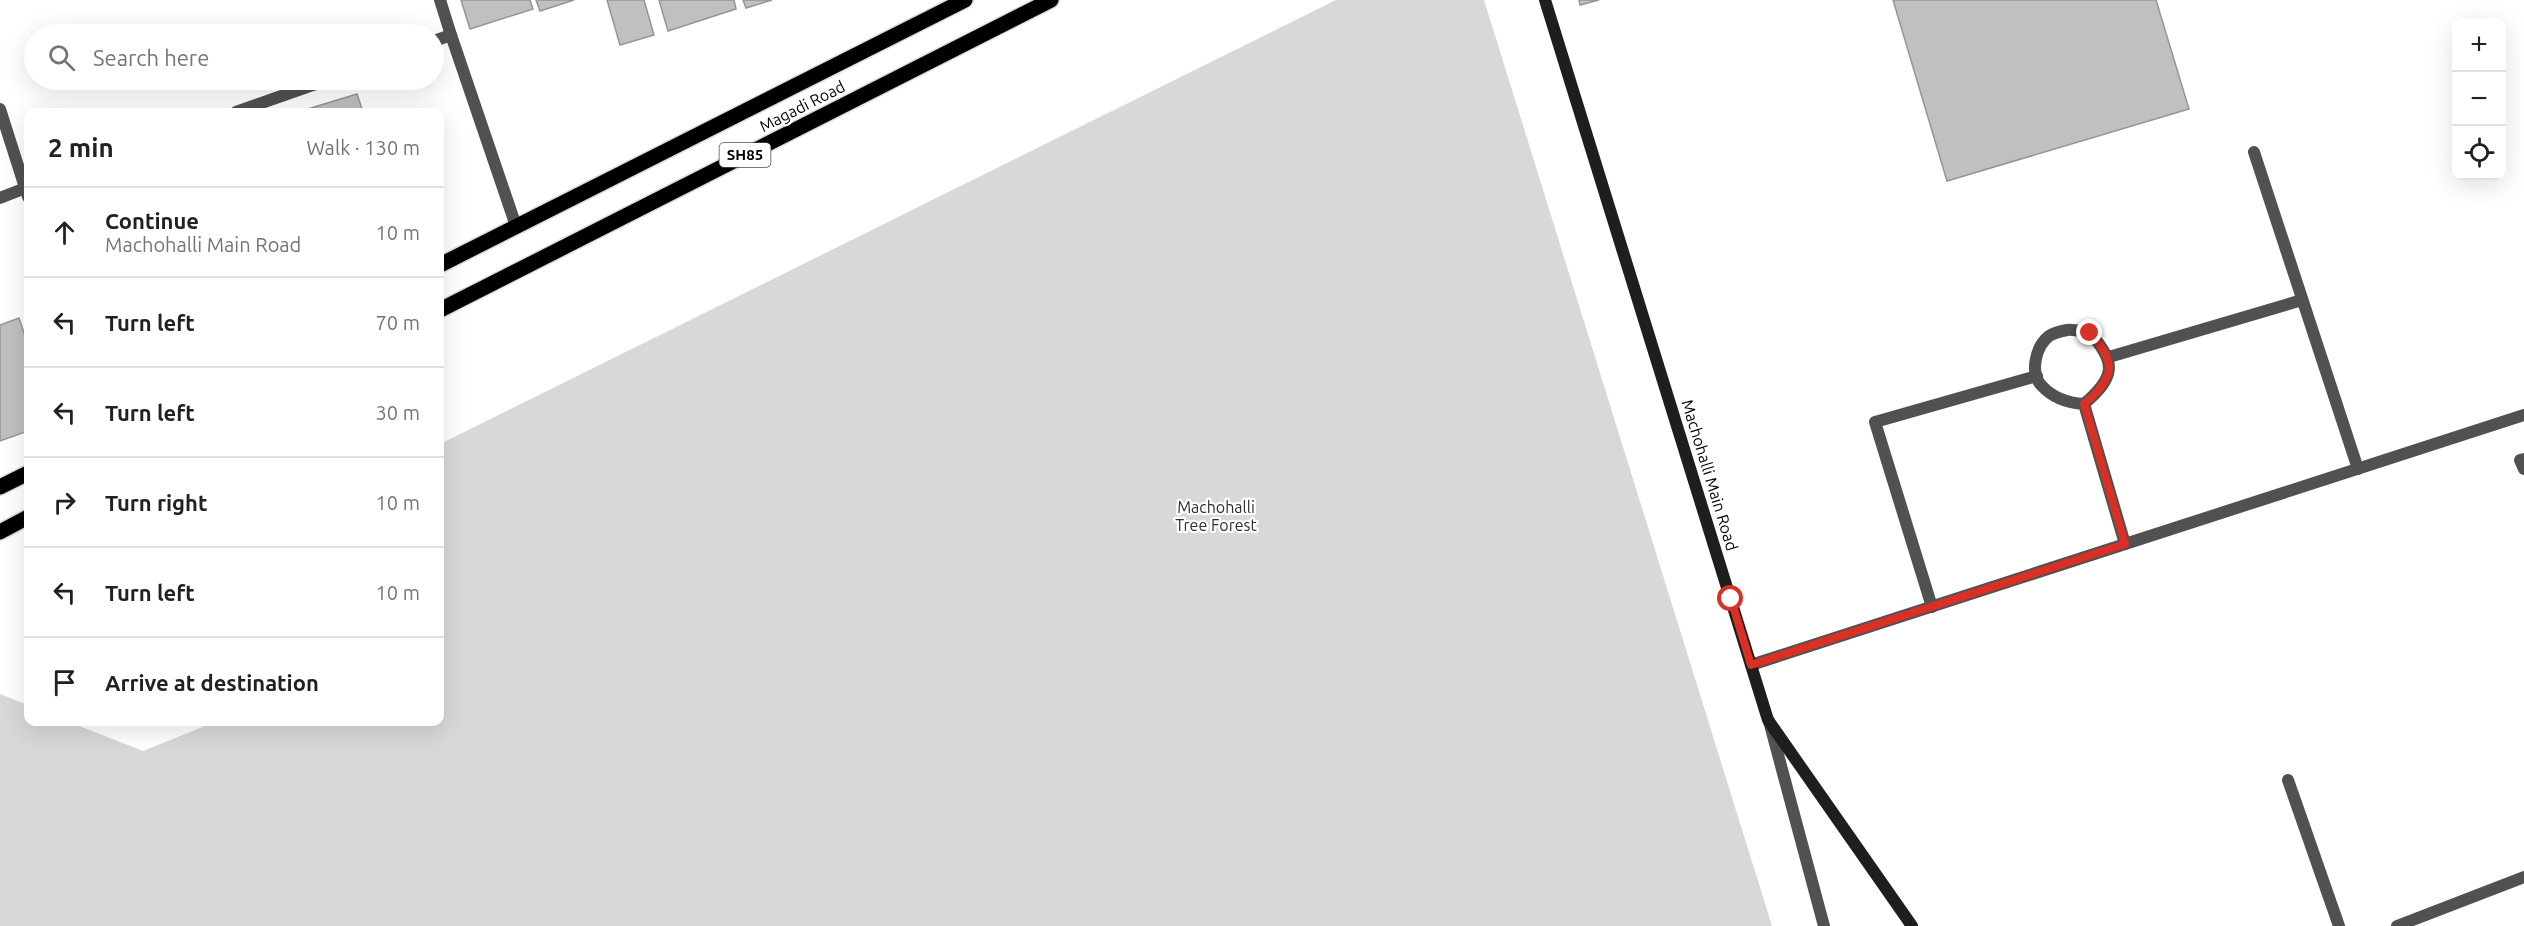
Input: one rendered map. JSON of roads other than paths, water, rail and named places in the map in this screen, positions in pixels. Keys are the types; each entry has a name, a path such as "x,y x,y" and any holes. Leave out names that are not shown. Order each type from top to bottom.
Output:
{"main road":[{"name":"Magadi Road","path":"444,263 965,0"},
{"name":"Magadi Road","path":"444,308 1051,0"},
{"path":"0,488 24,475"},
{"path":"0,531 24,519"}],"street":[{"path":"440,0 516,226"},
{"name":"Machohalli Main Road","path":"1545,0 1768,720 1912,926"},
{"path":"444,37 451,35"},
{"path":"247,108 299,90"},
{"path":"0,109 24,179"},
{"path":"2254,153 2358,469"},
{"path":"0,198 24,192"},
{"path":"2109,357 2302,300"},
{"path":"2069,329 2090,333 2109,357 2109,368 2102,389 2084,404 2071,403 2057,398 2040,385 2037,376 2038,350 2050,335 2069,329"},
{"path":"1932,607 1875,422 2037,376"},
{"path":"2084,404 2125,544"},
{"path":"1751,665 2524,415"},
{"path":"2524,459 2520,460 2524,469"},
{"path":"1768,720 1824,926"},
{"path":"2288,780 2339,926"},
{"path":"2397,926 2524,877"}],"park label":[{"name":"Machohalli Tree Forest","path":"1216,516"}]}
